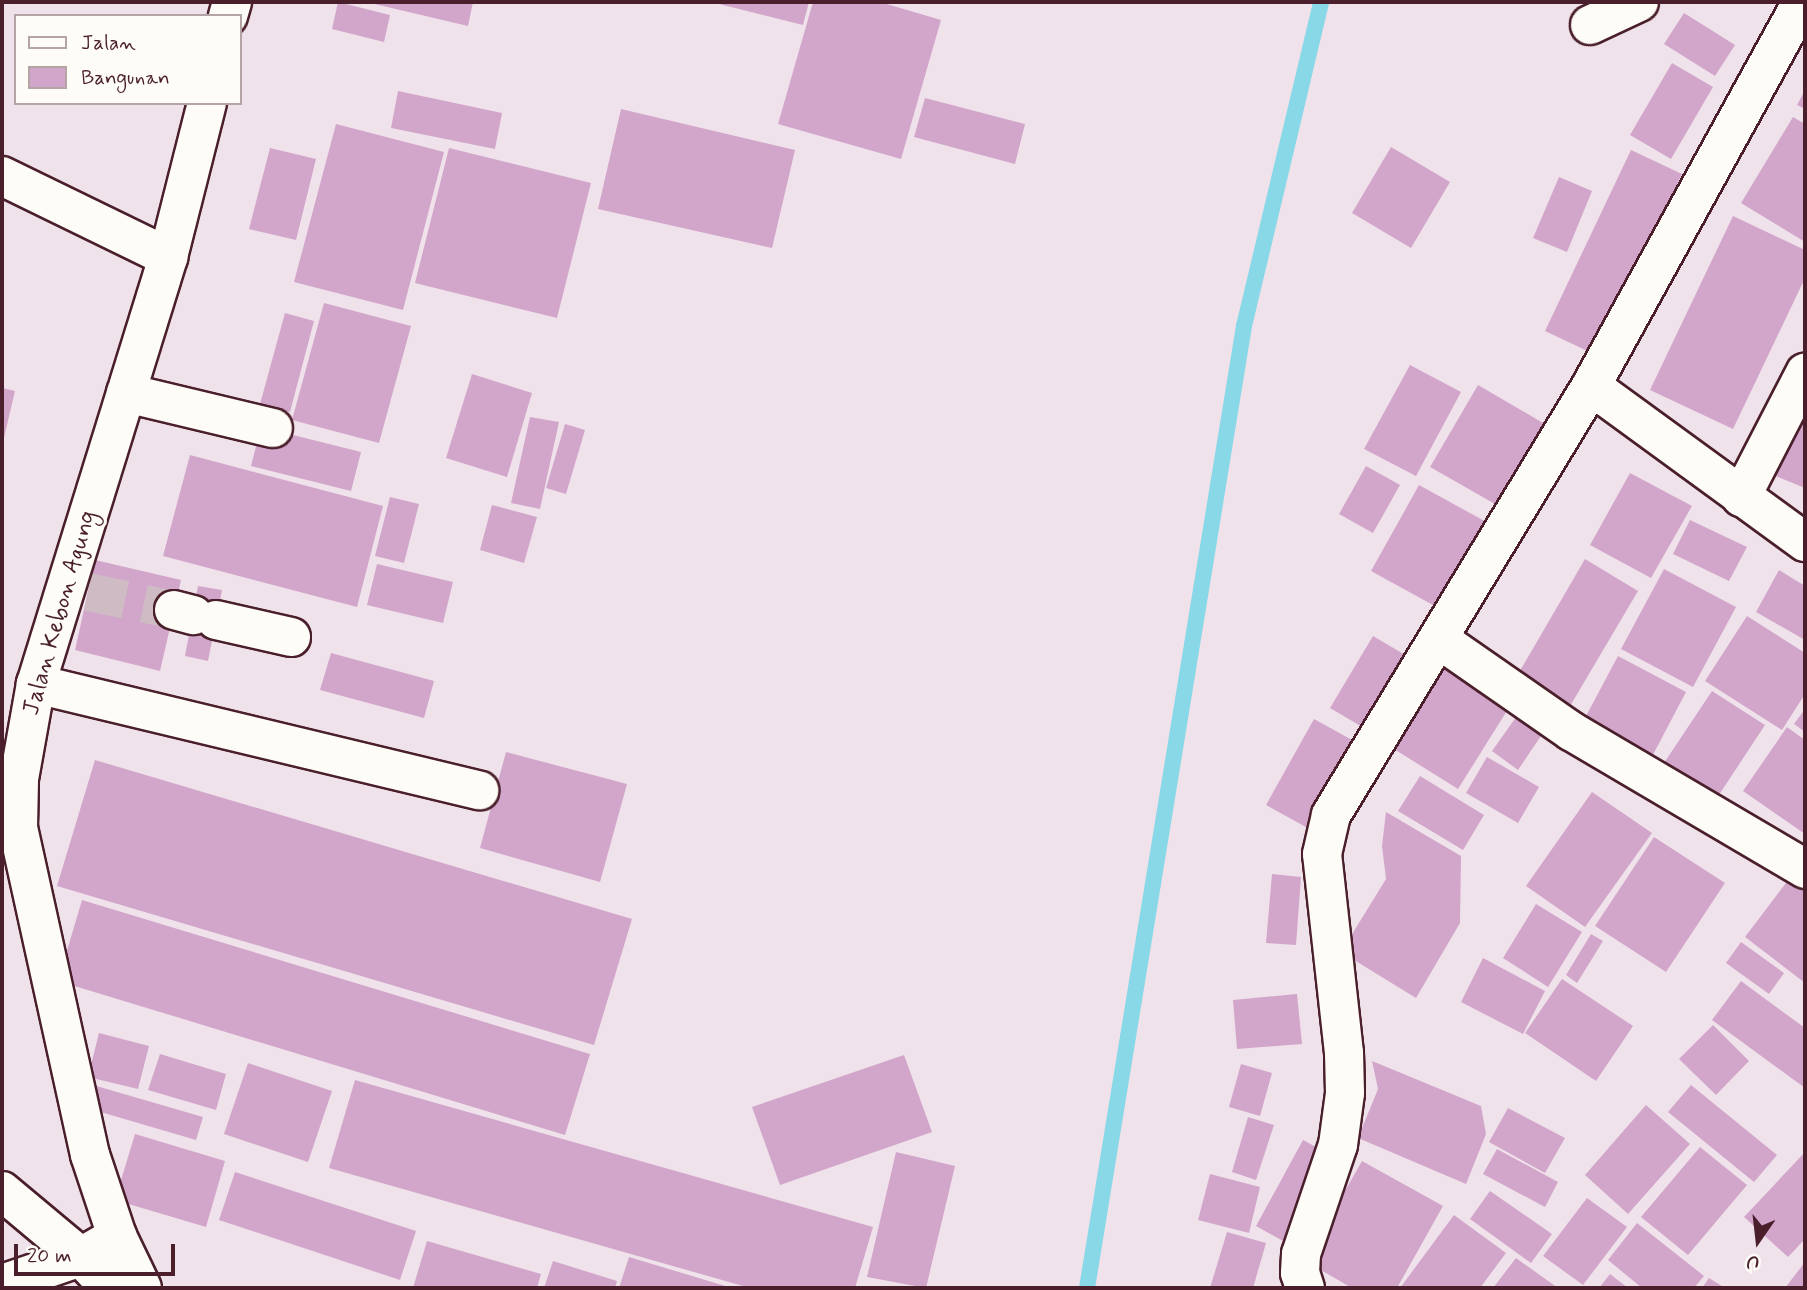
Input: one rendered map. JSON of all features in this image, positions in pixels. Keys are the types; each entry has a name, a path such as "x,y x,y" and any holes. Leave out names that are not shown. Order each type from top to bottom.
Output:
{"street":[{"path":"1590,25 1639,2"},
{"path":"1305,1288 1300,1273 1301,1254 1338,1145 1345,1093 1344,1053 1322,854 1332,816 1591,386 1802,2"},
{"name":"Jalan Kebon Agung","path":"142,1288 117,1236 90,1155 18,828 19,779 36,684 77,589 126,393 168,257 206,105"},
{"path":"2,176 168,257"},
{"path":"1741,497 1805,373"},
{"path":"1591,386 1805,542"},
{"path":"126,393 273,428"},
{"path":"194,615 291,637"},
{"path":"1440,640 1571,732 1805,869"},
{"path":"36,684 479,790"},
{"path":"2,1191 80,1257 110,1288"},
{"path":"2,1284 80,1257 117,1236"}],"building":[{"path":"338,2 390,15 384,42 332,29"},
{"path":"366,2 473,2 468,26"},
{"path":"711,2 809,2 803,25"},
{"path":"813,2 880,2 941,20 901,159 778,124"},
{"path":"1684,13 1735,45 1715,76 1664,44"},
{"path":"1672,63 1713,87 1671,159 1630,135"},
{"path":"1805,90 1805,109 1797,105"},
{"path":"398,91 502,113 495,149 391,128"},
{"path":"925,98 1025,124 1015,164 914,137"},
{"path":"621,109 795,150 772,248 598,209"},
{"path":"1793,117 1805,124 1805,242 1741,203"},
{"path":"336,124 444,152 403,310 294,282"},
{"path":"1391,147 1450,182 1411,248 1352,213"},
{"path":"270,148 316,159 296,240 249,229"},
{"path":"449,148 591,183 557,318 415,283"},
{"path":"1631,150 1682,174 1596,355 1545,331"},
{"path":"1559,177 1592,191 1567,252 1533,238"},
{"path":"1733,216 1805,250 1805,278 1733,429 1650,390"},
{"path":"324,303 411,326 379,443 292,420"},
{"path":"285,313 314,321 290,412 260,404"},
{"path":"1410,365 1461,392 1416,476 1364,449"},
{"path":"472,374 532,393 507,477 446,458"},
{"path":"1478,385 1550,427 1502,508 1430,467"},
{"path":"2,388 15,391 3,442 2,442"},
{"path":"1805,397 1805,488 1773,475"},
{"path":"530,417 559,422 540,509 511,503"},
{"path":"565,424 585,430 566,494 546,488"},
{"path":"261,427 361,452 351,491 251,466"},
{"path":"190,455 383,506 357,607 163,556"},
{"path":"1366,466 1400,485 1373,533 1339,514"},
{"path":"1630,473 1692,506 1651,578 1590,545"},
{"path":"1419,485 1490,524 1442,610 1371,571"},
{"path":"390,497 419,504 404,563 375,556"},
{"path":"492,505 537,517 524,563 480,550"},
{"path":"1690,520 1747,547 1729,581 1673,554"},
{"path":"1585,559 1638,591 1563,718 1510,688"},
{"path":"95,560 181,580 160,671 75,650"},
{"path":"377,564 453,582 443,623 367,605"},
{"path":"1664,569 1736,607 1693,687 1621,649"},
{"path":"1779,570 1805,586 1805,640 1756,612"},
{"path":"198,586 222,590 208,661 185,656"},
{"path":"1747,616 1805,653 1805,694 1782,730 1705,681"},
{"path":"1373,636 1407,656 1364,728 1330,708"},
{"path":"331,653 434,681 424,718 320,690"},
{"path":"1618,656 1686,692 1646,768 1577,733"},
{"path":"1437,661 1510,706 1458,789 1386,744"},
{"path":"1712,691 1765,725 1713,804 1660,769"},
{"path":"1805,709 1805,732 1794,724"},
{"path":"1519,713 1545,730 1518,770 1492,751"},
{"path":"1314,719 1363,746 1315,832 1266,805"},
{"path":"1787,727 1805,740 1805,834 1743,791"},
{"path":"506,752 627,784 600,882 480,848"},
{"path":"1487,757 1539,787 1518,823 1466,793"},
{"path":"95,760 632,919 594,1045 57,886"},
{"path":"1420,776 1484,815 1463,850 1398,811"},
{"path":"1592,792 1652,833 1585,927 1526,886"},
{"path":"1386,812 1461,856 1460,923 1416,998 1341,952 1386,879 1382,846"},
{"path":"1654,837 1725,883 1666,972 1595,926"},
{"path":"1798,867 1805,873 1805,983 1745,937"},
{"path":"1272,874 1301,877 1296,945 1266,943"},
{"path":"82,900 590,1054 565,1135 58,981"},
{"path":"1536,904 1582,932 1548,987 1503,958"},
{"path":"1591,934 1603,941 1577,983 1566,975"},
{"path":"1741,942 1784,973 1769,994 1726,963"},
{"path":"1483,958 1545,991 1523,1034 1461,1002"},
{"path":"1562,979 1633,1026 1596,1081 1525,1033"},
{"path":"1741,981 1805,1028 1805,1088 1712,1020"},
{"path":"1297,994 1302,1044 1237,1049 1233,1000"},
{"path":"1713,1025 1749,1061 1716,1095 1679,1059"},
{"path":"99,1033 149,1046 138,1089 88,1077"},
{"path":"160,1054 226,1074 216,1110 148,1090"},
{"path":"904,1055 932,1132 780,1185 752,1107"},
{"path":"1372,1061 1481,1106 1486,1134 1466,1184 1358,1138 1378,1089"},
{"path":"248,1063 332,1091 308,1162 224,1134"},
{"path":"1241,1064 1272,1073 1260,1116 1229,1107"},
{"path":"355,1080 873,1227 855,1288 750,1288 329,1168"},
{"path":"93,1085 203,1117 196,1140 87,1108"},
{"path":"1691,1085 1777,1155 1754,1182 1668,1112"},
{"path":"1646,1105 1690,1144 1628,1214 1585,1175"},
{"path":"1508,1108 1565,1138 1545,1173 1489,1142"},
{"path":"1248,1117 1274,1125 1256,1180 1232,1172"},
{"path":"135,1134 225,1161 206,1227 115,1200"},
{"path":"1303,1140 1331,1155 1283,1241 1256,1226"},
{"path":"1700,1147 1747,1185 1688,1255 1641,1217"},
{"path":"1497,1149 1558,1182 1545,1207 1483,1174"},
{"path":"896,1152 955,1166 926,1288 867,1277"},
{"path":"1805,1152 1805,1239 1788,1257 1744,1217"},
{"path":"1362,1161 1443,1206 1397,1288 1352,1288 1305,1261"},
{"path":"235,1172 416,1231 400,1280 219,1220"},
{"path":"1210,1174 1260,1187 1249,1233 1198,1220"},
{"path":"1490,1191 1552,1234 1531,1263 1470,1219"},
{"path":"1587,1198 1627,1227 1583,1285 1543,1256"},
{"path":"1454,1215 1506,1253 1480,1288 1400,1288"},
{"path":"1637,1223 1704,1276 1694,1288 1642,1288 1608,1260"},
{"path":"1227,1232 1266,1243 1253,1288 1210,1288"},
{"path":"427,1241 541,1274 537,1288 413,1288"},
{"path":"629,1257 732,1288 619,1288"},
{"path":"1516,1258 1558,1288 1493,1288"},
{"path":"553,1261 617,1281 615,1288 544,1288"},
{"path":"1805,1262 1805,1288 1785,1288"},
{"path":"1610,1274 1628,1288 1599,1288"},
{"path":"1709,1278 1725,1288 1702,1288"}],"waterway":[{"path":"1087,1288 1244,326 1321,2"}],"tunnel":[{"path":"88,592 174,610"}]}
